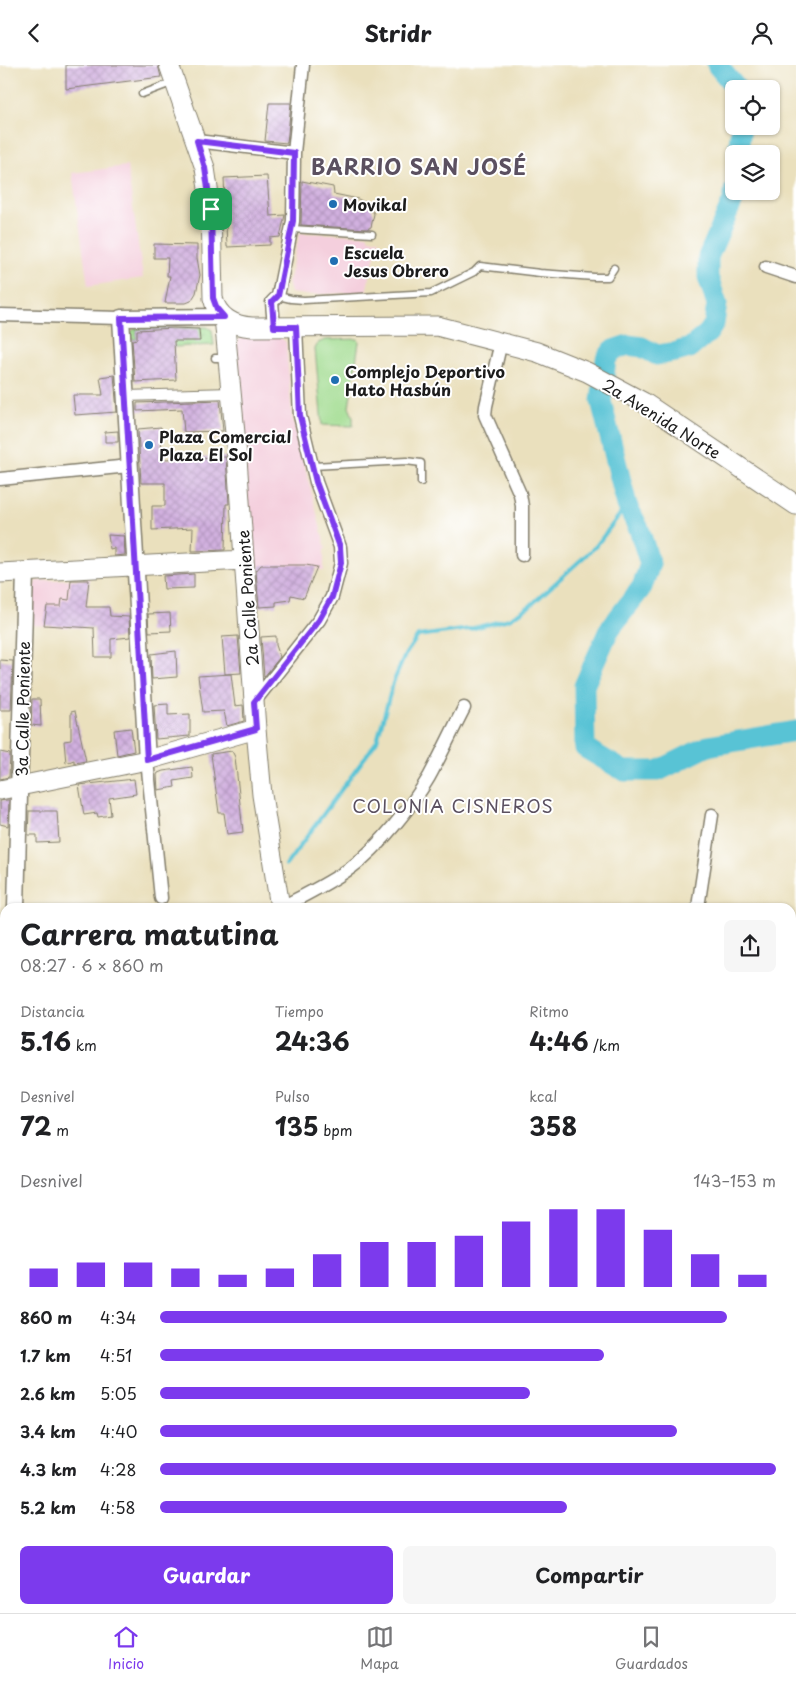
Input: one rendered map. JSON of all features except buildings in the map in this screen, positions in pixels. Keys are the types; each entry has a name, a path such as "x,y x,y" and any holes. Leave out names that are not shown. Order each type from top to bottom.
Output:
{"main road":[{"path":"172,73 205,168 211,209 213,298 217,309 224,317"},
{"name":"2a Avenida Norte","path":"224,317 240,326 437,325 537,352 567,363 625,391 796,505"},
{"name":"2a Calle Poniente","path":"224,317 221,358 231,393 233,444 262,795 280,903"},
{"path":"0,573 244,560"},
{"path":"0,790 58,775 147,760 256,729"}],"street":[{"path":"274,327 272,302 278,296 292,229 294,153 303,65"},
{"path":"197,141 294,153"},
{"path":"766,267 796,277"},
{"path":"0,315 121,318 224,317"},
{"path":"121,318 147,760 161,898"},
{"path":"254,702 319,620 332,597 341,563 340,547 316,482 300,416 296,327"},
{"path":"501,343 485,415 520,494 522,506 522,555"},
{"path":"125,396 231,393"},
{"path":"0,479 129,466"},
{"name":"3a Calle Poniente","path":"16,903 25,663 25,571"},
{"path":"289,903 338,877 375,846 400,817 428,778 464,708"},
{"path":"699,903 712,815"}],"lane":[{"path":"142,94 172,73"},
{"path":"292,229 372,234"},
{"path":"278,296 304,300 431,293 474,272 480,266 594,277 608,277 614,268"},
{"path":"312,467 406,461 421,463 421,482"}],"shaded area":[{"path":"127,166 143,278 88,286 72,173"},
{"name":"Escuela Jesus Obrero","path":"300,233 367,235 370,239 379,239 366,292 307,295 291,293 288,282"},
{"path":"247,337 280,337 286,342 292,416 326,549 324,549 324,571 306,565 261,565 259,567 251,567 236,347 239,339"},
{"path":"89,578 85,628 30,625 33,588 36,581"}],"green space":[{"path":"207,327 212,330 214,345 174,347 137,330 137,339 131,340 131,332 136,328"},
{"name":"Complejo Deportivo Hato Hasbún","path":"358,339 349,407 353,417 353,426 322,425 315,349 318,343 325,340"}],"waterway":[{"path":"717,65 730,80"},
{"path":"739,145 740,135"},
{"path":"733,200 708,257 708,277 717,304 714,324 708,333 690,348 676,352 657,355 642,347 628,345 613,350 606,359 601,401 627,505 639,529 650,564 642,587 609,630 584,686 585,748 624,771 658,771 708,746 796,731"},
{"path":"286,865 377,741 393,683 405,655 418,636 470,629 509,619 530,606 596,546 627,505"}],"place":[{"name":"Movikal","path":"333,204"},
{"name":"Escuela Jesus Obrero","path":"334,261"},
{"name":"Complejo Deportivo Hato Hasbún","path":"335,380"},
{"name":"Plaza Comercial Plaza El Sol","path":"149,445"}],"district":[{"name":"BARRIO SAN JOSÉ","path":"419,166"},
{"name":"COLONIA CISNEROS","path":"453,805"}],"route":[{"path":"197,141 294,153 293,221 278,296 272,302 274,327 296,327 300,416 316,482 340,547 341,563 332,597 319,620 254,702 256,729 147,760 121,318 224,317 217,309 213,298 211,209 205,168 197,141"}]}
